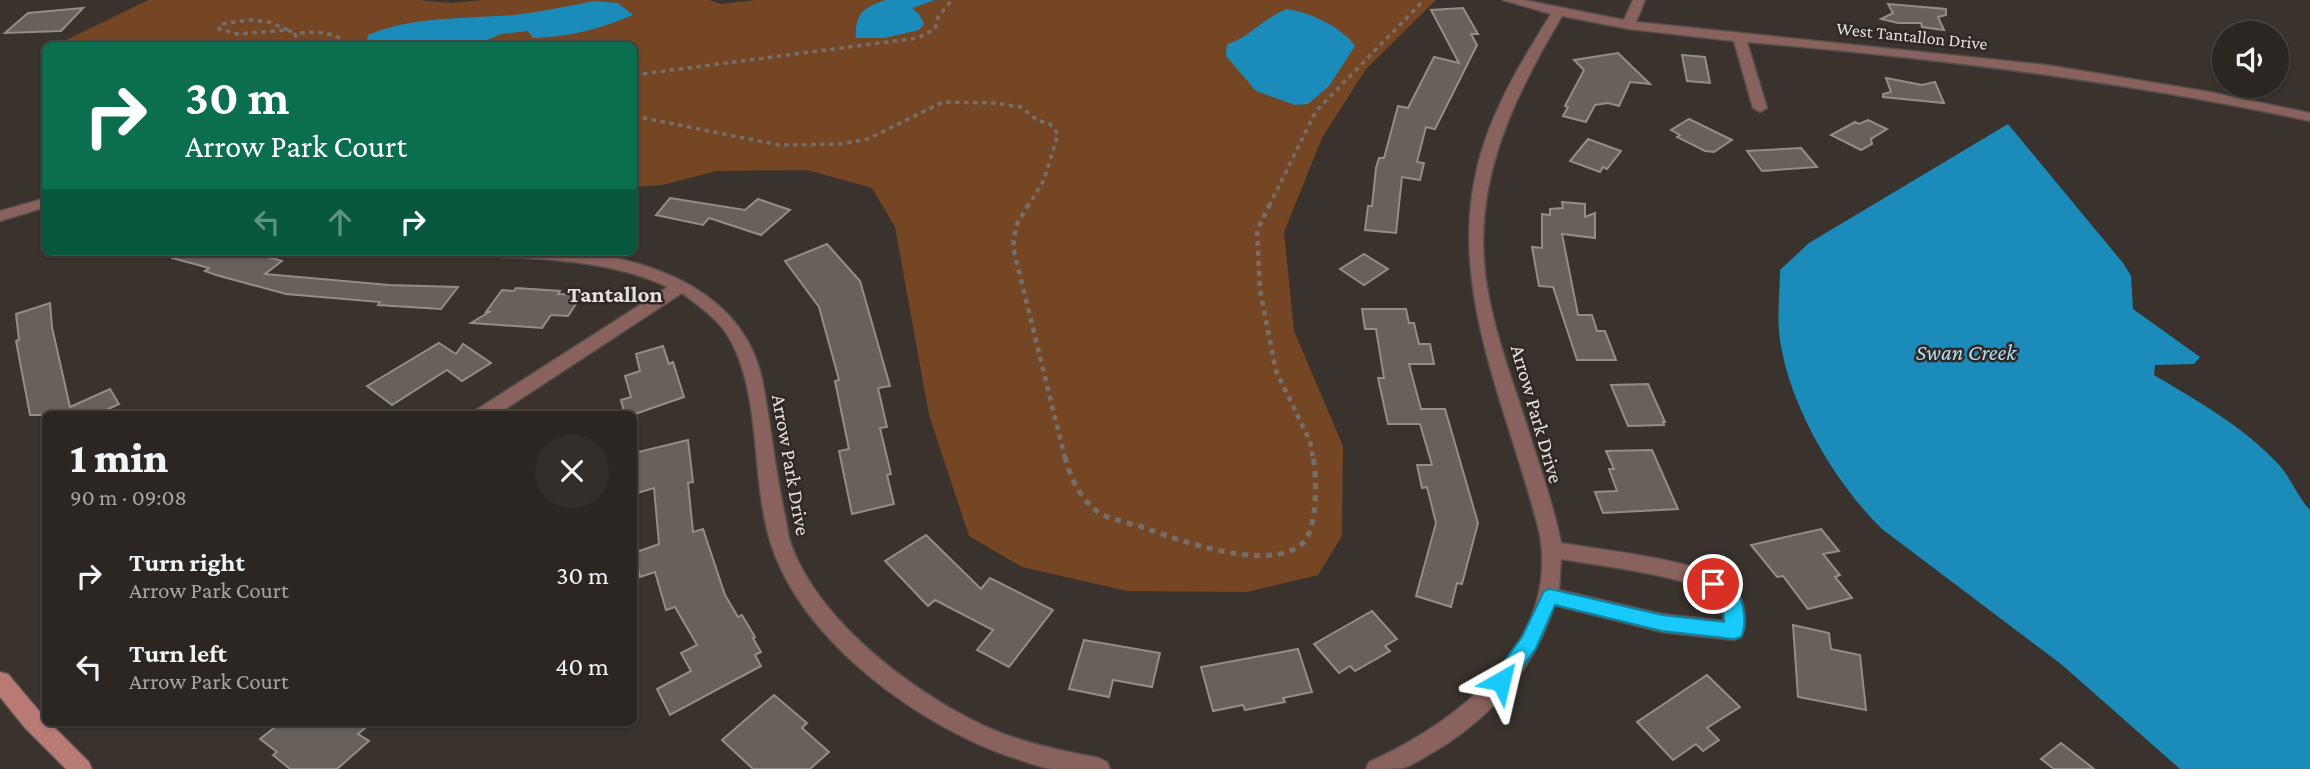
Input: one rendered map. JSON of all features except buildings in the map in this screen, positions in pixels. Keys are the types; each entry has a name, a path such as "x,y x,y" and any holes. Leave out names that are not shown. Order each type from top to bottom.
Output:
{"street":[{"name":"West Tantallon Drive","path":"1509,0 1629,26 1987,60 2095,74 2188,90 2310,117"},
{"path":"1629,26 1639,0"},
{"name":"Arrow Park Drive","path":"1377,769 1442,736 1481,703 1529,642 1550,596 1552,549 1480,296 1476,226 1478,188 1489,142 1516,85 1559,11"},
{"path":"1739,37 1760,108"},
{"path":"0,216 42,202"},
{"name":"Arrow Park Drive","path":"573,256 607,260 680,287 707,301 730,325 740,340 751,372 769,487 782,546 799,579 833,628 859,655 890,681 975,733 1011,747 1099,769"},
{"path":"488,411 680,287"},
{"path":"1550,596 1662,623 1734,631 1733,603 1723,588 1696,578 1552,549"},
{"path":"0,681 33,721 81,769"}],"path":[{"path":"637,75 918,38 935,29 938,16 952,0"},
{"path":"637,117 779,145 841,144 868,139 943,102 993,103 1021,107 1037,120 1050,124 1058,134 1044,180 1016,226 1013,247 1067,465 1083,498 1102,514 1206,549 1236,554 1278,554 1302,544 1311,527 1316,473 1310,441 1276,372 1260,290 1257,230 1316,111 1424,0"},
{"path":"289,30 237,34 219,29 221,24 233,19 266,22 289,30 295,34 298,42"},
{"path":"295,34 305,31 327,34 344,38 348,42"}],"shaded area":[{"path":"148,0 418,0 451,3 483,0 710,0 721,4 755,0 1436,0 1366,69 1322,138 1284,232 1294,331 1343,446 1342,536 1318,575 1247,592 1127,591 1022,567 969,536 929,415 895,227 872,188 807,170 716,171 663,185 637,187 637,42 62,42"}],"water":[{"path":"886,0 935,0 912,8 924,24 919,30 884,38 856,38 857,22 862,12"},
{"path":"594,1 618,3 633,15 596,28 559,36 533,38 528,31 501,34 483,42 367,42 368,35 403,24 544,11"},
{"path":"1287,9 1305,13 1324,22 1342,33 1355,46 1329,86 1308,104 1295,105 1256,91 1226,56 1227,44"},
{"name":"Swan Creek","path":"2008,124 2123,263 2131,276 2133,309 2200,357 2194,364 2155,365 2154,375 2251,438 2283,470 2310,510 2310,769 2180,769 2061,664 1882,529 1848,490 1818,445 1806,420 1795,395 1781,346 1778,318 1780,270 1809,243"}],"district":[{"name":"Tantallon","path":"615,294"}],"route":[{"path":"1501,681 1529,642 1550,596 1662,623 1734,631 1733,603 1723,588 1713,584"}]}
